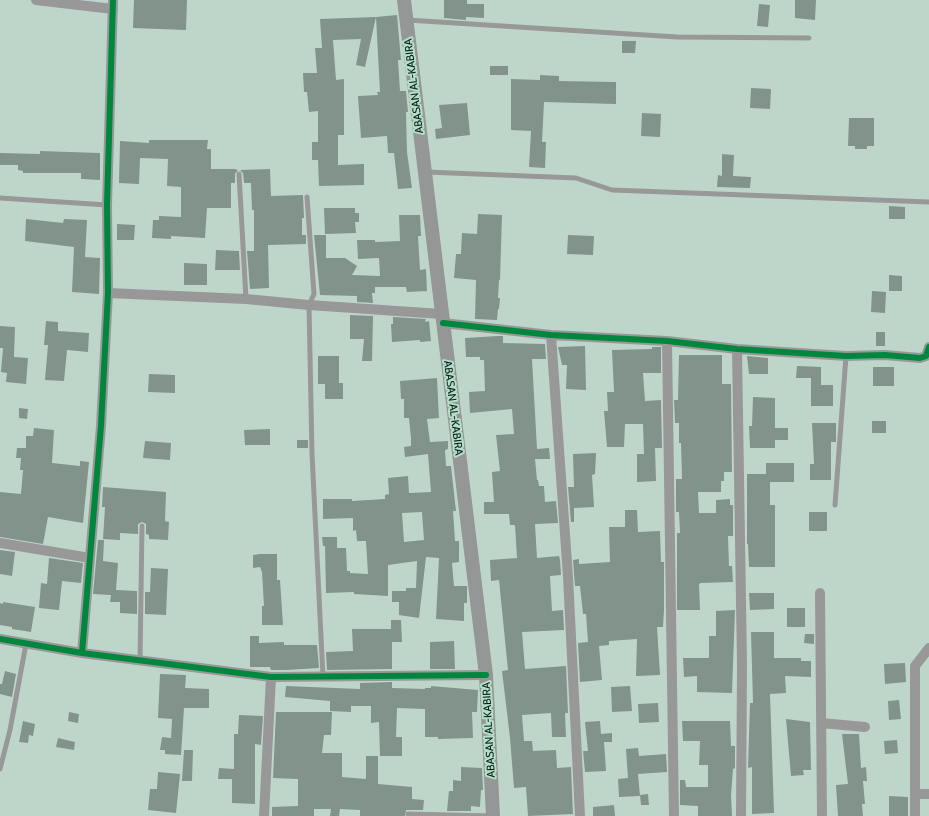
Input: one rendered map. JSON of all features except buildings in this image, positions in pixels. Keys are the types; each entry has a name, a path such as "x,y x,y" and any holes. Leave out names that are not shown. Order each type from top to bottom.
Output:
{"main road":[{"name":"ABASAN AL-KABIRA","path":"404,0 486,676 493,816"}],"street":[{"path":"36,0 113,5 107,205 108,293 100,426 82,653"},
{"path":"108,293 246,299 442,318 551,335 667,341 737,349 846,356 885,355 920,358 928,353"},
{"path":"551,335 568,577 580,816"},
{"path":"667,341 674,816"},
{"path":"737,349 742,665 741,816"},
{"path":"0,544 90,558"},
{"path":"820,592 822,816"},
{"path":"0,639 82,653 271,677 486,676"},
{"path":"915,816 915,666 929,648"},
{"path":"264,816 271,677"},
{"path":"821,723 865,727"},
{"path":"916,794 929,794"}],"lane":[{"path":"406,20 677,37 809,38"},
{"path":"424,172 576,178 612,190 929,202"},
{"path":"239,174 246,299"},
{"path":"307,197 314,294 309,305 312,454 323,676"},
{"path":"0,198 107,205"},
{"path":"835,505 846,356"},
{"path":"140,660 142,526"},
{"path":"0,769 10,730 26,644"},
{"path":"408,814 493,816"}],"cycle path":[{"path":"82,653 101,426 108,293 107,205 113,0"},
{"path":"443,323 551,335 667,341 737,349 846,356 885,355 920,358 926,356 929,347"},
{"path":"0,639 82,653 271,677 486,675"}]}
